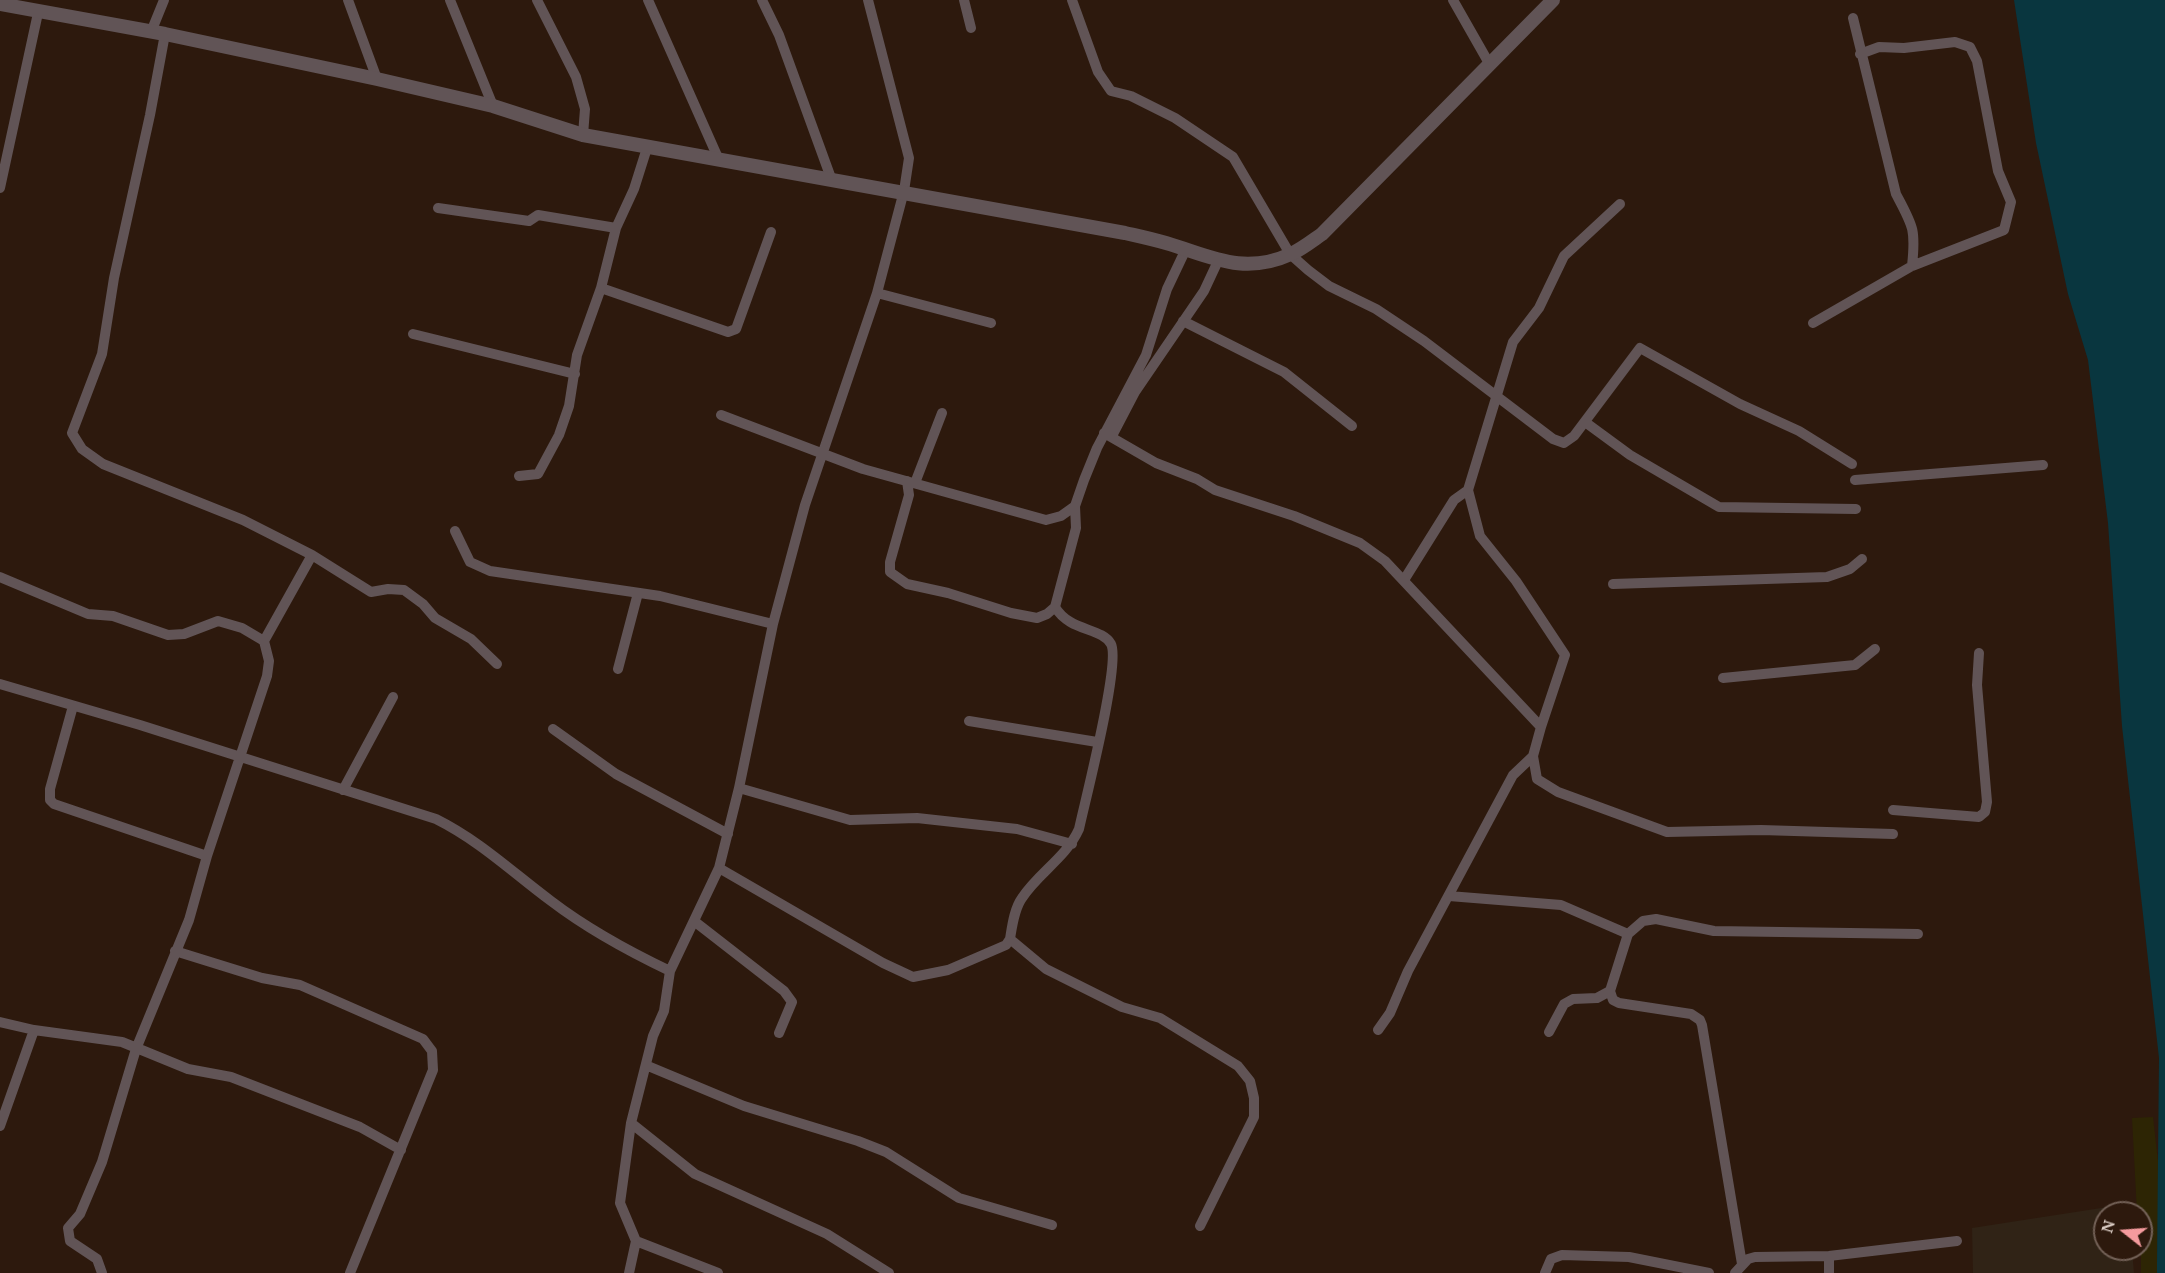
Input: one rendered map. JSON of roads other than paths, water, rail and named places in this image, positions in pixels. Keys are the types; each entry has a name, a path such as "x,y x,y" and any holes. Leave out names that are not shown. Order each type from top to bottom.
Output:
{"street":[{"path":"164,0 158,33 150,115 114,278 102,354 72,433 82,449 103,464 243,520 312,555 371,592 388,589 404,590 423,604 435,618 471,639 497,664"},
{"path":"348,0 376,79"},
{"path":"450,0 493,106"},
{"path":"537,0 576,77 585,109 583,135"},
{"path":"648,0 719,160"},
{"path":"762,0 779,34 831,178"},
{"path":"629,1273 636,1241 620,1203 631,1123 648,1066 653,1036 664,1011 670,972 718,868 739,788 773,624 805,505 824,454 851,361 877,293 904,191 909,158 868,0"},
{"path":"964,0 971,28"},
{"path":"1072,0 1098,72 1111,91 1131,96 1175,118 1233,157 1290,254 1329,286 1376,309 1424,341 1553,439 1564,443 1574,436 1640,348 1740,404 1799,431 1852,464"},
{"path":"1453,0 1490,65"},
{"path":"0,4 38,13 158,33 376,79 493,106 583,135 647,148 904,191 1125,233 1218,261 1258,264 1290,254 1322,234 1552,0"},
{"path":"0,188 38,13"},
{"path":"1853,18 1896,194 1911,219 1914,243 1912,266"},
{"path":"1813,323 1912,266 2004,230 2009,218 2011,202 1998,171 1977,61 1970,47 1955,42 1904,48 1879,47 1860,54"},
{"path":"519,476 538,474 547,459 569,406 577,355 601,288 616,228 634,189 647,148"},
{"path":"1620,204 1564,256 1539,308 1513,342 1468,490 1480,536 1516,581 1565,655 1533,756 1537,779 1558,792 1667,832 1761,830 1893,834"},
{"path":"438,208 529,221 538,215 616,228"},
{"path":"601,288 728,332 736,329 771,232"},
{"path":"942,413 911,482 890,562 890,572 907,584 948,593 1029,618 1047,614 1055,607 1076,528 1075,507 1146,355 1167,289 1185,251"},
{"path":"1108,434 1204,291 1218,261"},
{"path":"877,293 991,323"},
{"path":"1183,321 1284,372 1352,426"},
{"path":"413,334 575,374"},
{"path":"721,415 863,469 1046,520 1061,516 1075,507"},
{"path":"1585,422 1630,455 1719,507 1856,509"},
{"path":"1108,434 1122,445 1156,463 1197,479 1215,490 1294,516 1360,543 1385,561 1404,580 1541,727"},
{"path":"1855,480 2043,465"},
{"path":"1404,580 1454,500 1468,490"},
{"path":"455,531 470,562 490,572 638,593 773,624"},
{"path":"102,1273 97,1259 70,1241 68,1228 80,1214 102,1162 136,1049 189,920 207,856 267,676 268,661 264,641 312,555"},
{"path":"1613,584 1827,577 1850,569 1862,559"},
{"path":"0,577 81,612 113,616 168,635 184,634 218,621 242,628 264,641"},
{"path":"618,669 638,593"},
{"path":"718,868 883,963 913,976 948,970 1006,945 1010,939 1021,899 1072,844 1079,829 1108,697 1113,654 1111,645 1098,634 1076,627 1062,618 1055,607"},
{"path":"1723,678 1843,668 1855,665 1875,649"},
{"path":"1893,810 1960,817 1979,817 1985,812 1987,802 1977,685 1979,653"},
{"path":"0,684 239,756 436,819 468,835 551,902 613,944 670,972"},
{"path":"343,790 393,697"},
{"path":"73,706 50,789 50,800 54,804 207,856"},
{"path":"969,721 1097,742"},
{"path":"553,729 616,774 728,834"},
{"path":"1378,1030 1390,1013 1408,971 1513,775 1533,756"},
{"path":"739,788 850,820 917,818 1017,829 1072,844"},
{"path":"1449,896 1561,905 1628,934"},
{"path":"1738,1269 1700,1020 1691,1014 1619,1004 1613,1000 1610,990 1628,934 1643,921 1656,920 1714,932 1918,934"},
{"path":"694,921 784,991 792,1002 779,1033"},
{"path":"1010,939 1046,969 1122,1007 1160,1017 1238,1066 1250,1081 1254,1098 1254,1117 1200,1226"},
{"path":"175,951 262,978 300,986 423,1039 432,1051 433,1070 350,1273"},
{"path":"1549,1032 1564,1004 1573,999 1597,998 1610,990"},
{"path":"0,1022 34,1030 122,1042 188,1069 231,1077 360,1127 401,1150"},
{"path":"0,1126 34,1030"},
{"path":"648,1066 744,1106 858,1140 886,1152 959,1198 1052,1226"},
{"path":"631,1123 695,1174 827,1234 889,1273"},
{"path":"636,1241 718,1273"},
{"path":"1738,1269 1748,1259 1755,1257 1829,1256 1957,1241"},
{"path":"1545,1273 1551,1259 1562,1255 1629,1257 1709,1273"},
{"path":"1829,1256 1829,1273"}],"water":[{"path":"2014,0 2165,0 2165,1273 2157,1273 2159,1058 2122,726 2108,523 2088,360 2068,294 2036,143"}]}
